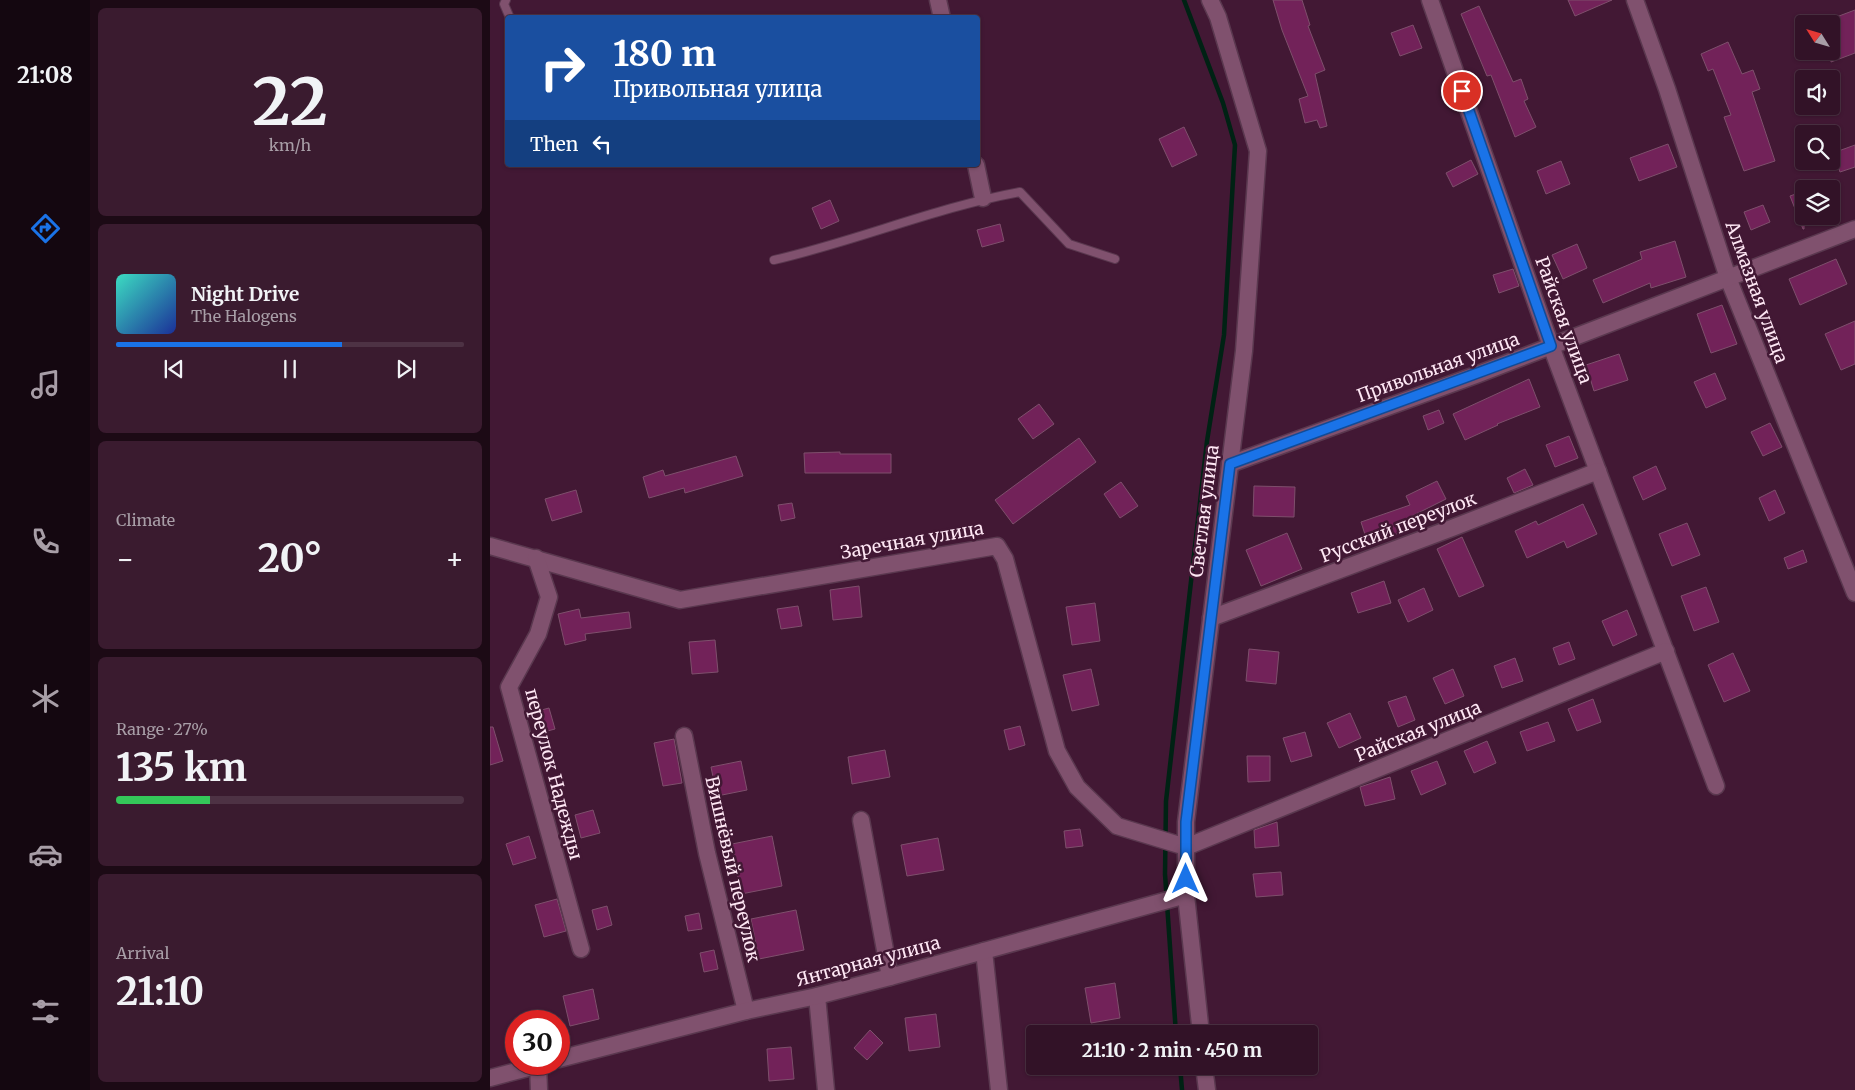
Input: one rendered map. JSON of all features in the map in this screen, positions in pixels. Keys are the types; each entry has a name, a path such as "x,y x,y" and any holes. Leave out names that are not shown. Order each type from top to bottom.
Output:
{"street":[{"path":"938,0 941,15"},
{"name":"Светлая улица","path":"1199,1025 1186,895 1186,822 1244,351 1258,151 1218,17 1210,0"},
{"name":"Райская улица","path":"1430,0 1551,346 1716,786"},
{"name":"Алмазная улица","path":"1635,0 1667,88 1728,278 1855,593"},
{"path":"976,167 983,198"},
{"name":"Привольная улица","path":"1230,464 1551,346 1855,229"},
{"name":"Русский переулок","path":"1211,618 1598,471"},
{"name":"Заречная улица","path":"490,546 680,600 997,546 1005,559 1057,751 1077,788 1117,826 1186,847"},
{"name":"переулок Надежды","path":"536,558 549,597 538,634 509,687 580,949"},
{"name":"Райская улица","path":"1186,847 1666,652"},
{"name":"Вишнёвый переулок","path":"684,736 707,853 746,1011"},
{"path":"861,820 890,977"},
{"name":"Янтарная улица","path":"570,1056 746,1011 817,996 890,977 1186,895"},
{"path":"984,951 999,1090"},
{"path":"817,996 826,1090"},
{"path":"490,1078 505,1074"},
{"path":"539,1090 540,1075"},
{"path":"1205,1075 1206,1090"}],"lane":[{"path":"506,0 504,4 509,15"},
{"path":"774,260 826,248 983,198 1020,192 1069,244 1115,258"}],"building":[{"path":"1273,0 1302,0 1310,25 1308,26 1325,70 1315,74 1327,126 1320,128 1317,120 1305,123 1299,99 1308,96 1282,30"},
{"path":"1568,0 1612,0 1575,16"},
{"path":"1479,6 1513,82 1521,79 1528,99 1524,101 1536,127 1515,137 1491,75 1487,76 1461,14"},
{"path":"1855,10 1855,53 1840,59 1840,16"},
{"path":"1413,25 1422,48 1400,56 1391,33"},
{"path":"1728,42 1742,74 1753,70 1760,89 1752,92 1775,161 1744,171 1724,117 1731,115 1713,69 1708,71 1701,54"},
{"path":"1184,127 1197,155 1172,167 1159,139"},
{"path":"1668,144 1677,167 1639,181 1630,158"},
{"path":"1855,145 1855,167 1840,172 1840,150"},
{"path":"1471,160 1478,174 1453,187 1446,173"},
{"path":"1561,161 1570,184 1546,194 1537,171"},
{"path":"1795,194 1795,209 1790,196"},
{"path":"830,200 839,221 821,229 812,208"},
{"path":"1763,205 1770,222 1751,230 1744,212"},
{"path":"1000,224 1004,241 982,247 977,230"},
{"path":"1675,241 1686,277 1651,288 1650,283 1603,303 1593,280 1642,259 1640,252"},
{"path":"1577,244 1587,268 1563,279 1552,255"},
{"path":"1836,259 1847,284 1800,305 1789,279"},
{"path":"1513,269 1519,286 1499,293 1493,275"},
{"path":"1722,305 1737,344 1711,353 1697,314"},
{"path":"1855,321 1855,364 1841,370 1825,334"},
{"path":"1619,354 1628,380 1594,391 1586,365"},
{"path":"1715,373 1726,399 1706,408 1694,382"},
{"path":"1529,379 1540,407 1497,424 1465,440 1453,414"},
{"path":"1039,404 1054,424 1033,439 1018,419"},
{"path":"1439,410 1444,423 1428,430 1423,416"},
{"path":"1770,423 1782,447 1763,456 1751,432"},
{"path":"1569,436 1578,458 1555,467 1546,445"},
{"path":"1079,438 1096,462 1013,524 995,500"},
{"path":"840,452 840,454 891,454 891,473 805,473 804,453"},
{"path":"736,456 743,476 685,493 684,488 649,498 643,477 663,470 665,476"},
{"path":"1656,466 1666,489 1643,500 1633,477"},
{"path":"1525,469 1533,485 1514,493 1507,478"},
{"path":"1437,481 1446,499 1396,524 1399,533 1368,544 1361,522 1410,505 1406,496"},
{"path":"1121,482 1138,506 1120,518 1104,494"},
{"path":"1254,486 1295,487 1294,517 1253,516"},
{"path":"576,490 582,512 552,521 545,499"},
{"path":"1775,490 1785,513 1769,521 1759,498"},
{"path":"792,503 795,518 781,521 778,505"},
{"path":"1583,504 1597,534 1567,548 1564,541 1527,558 1515,531 1536,521 1538,525"},
{"path":"1687,523 1700,555 1672,566 1659,534"},
{"path":"1287,533 1302,569 1261,586 1246,550"},
{"path":"1462,537 1484,586 1459,597 1437,549"},
{"path":"1803,550 1807,562 1788,569 1784,558"},
{"path":"1384,581 1391,603 1358,613 1351,593"},
{"path":"859,586 862,617 833,620 830,590"},
{"path":"1706,587 1719,622 1694,631 1681,596"},
{"path":"1424,588 1433,610 1408,622 1398,600"},
{"path":"1095,603 1100,641 1072,645 1066,607"},
{"path":"798,606 802,626 781,629 777,609"},
{"path":"579,609 581,618 629,612 631,628 585,634 586,640 565,645 558,614"},
{"path":"1627,610 1637,635 1613,646 1602,621"},
{"path":"715,640 718,672 692,674 689,642"},
{"path":"1569,642 1575,659 1559,665 1553,648"},
{"path":"1249,649 1279,652 1276,684 1246,681"},
{"path":"1733,653 1750,691 1724,702 1708,665"},
{"path":"1515,658 1523,681 1502,688 1494,666"},
{"path":"1091,669 1099,705 1072,711 1063,675"},
{"path":"1453,669 1464,696 1445,704 1433,678"},
{"path":"1406,696 1415,720 1398,727 1388,702"},
{"path":"1593,699 1601,722 1577,731 1568,709"},
{"path":"549,708 555,729 540,733 534,712"},
{"path":"1350,713 1361,738 1339,748 1327,723"},
{"path":"1548,722 1555,741 1527,751 1520,732"},
{"path":"1020,726 1025,745 1009,750 1004,730"},
{"path":"490,727 493,727 503,761 490,765"},
{"path":"1305,732 1312,756 1291,762 1283,738"},
{"path":"674,739 682,783 663,786 654,743"},
{"path":"1487,741 1496,763 1474,773 1464,751"},
{"path":"885,750 890,777 852,784 848,757"},
{"path":"1247,756 1270,756 1270,781 1248,782"},
{"path":"741,761 747,790 717,796 711,767"},
{"path":"1437,761 1446,784 1421,795 1411,771"},
{"path":"1390,777 1395,799 1365,806 1360,787"},
{"path":"593,810 600,833 581,838 575,815"},
{"path":"1277,822 1279,846 1255,848 1254,830"},
{"path":"1080,829 1083,846 1066,848 1064,831"},
{"path":"529,836 536,858 513,865 506,844"},
{"path":"772,836 782,886 741,894 732,844"},
{"path":"938,838 944,870 907,876 901,845"},
{"path":"1281,872 1283,895 1256,897 1253,874"},
{"path":"557,899 566,931 544,937 535,905"},
{"path":"607,906 612,925 597,930 592,910"},
{"path":"796,910 804,950 759,959 751,919"},
{"path":"699,913 702,929 688,931 685,916"},
{"path":"714,950 718,969 704,972 700,953"},
{"path":"1115,983 1120,1018 1091,1023 1085,988"},
{"path":"593,989 599,1019 570,1026 570,1010 566,1010 563,996"},
{"path":"936,1014 940,1047 909,1051 905,1018"},
{"path":"870,1030 883,1043 867,1060 854,1048"},
{"path":"791,1047 794,1079 769,1081 767,1049"}],"waterway":[{"path":"1175,1025 1165,874 1166,801 1207,441 1224,335 1235,145 1223,103 1184,0"},
{"path":"1181,1075 1182,1090"}],"route":[{"path":"1186,879 1186,822 1230,464 1551,346 1462,91"}]}
